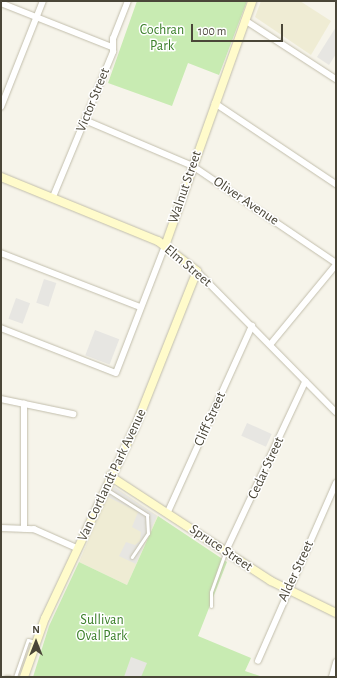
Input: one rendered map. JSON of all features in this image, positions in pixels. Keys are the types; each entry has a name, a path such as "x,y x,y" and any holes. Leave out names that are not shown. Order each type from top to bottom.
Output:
{"street":[{"path":"1,107 43,1"},
{"name":"Victor Street","path":"53,197 113,52 112,47 128,1"},
{"name":"Walnut Street","path":"1,330 111,374 116,373 140,307 165,246 252,1"},
{"path":"1,3 112,47"},
{"path":"245,20 336,79"},
{"path":"215,103 336,184"},
{"name":"Oliver Avenue","path":"85,120 193,166 336,264"},
{"name":"Elm Street","path":"1,177 53,197 165,246 197,271 336,412"},
{"path":"1,253 140,307"},
{"path":"270,345 336,264"},
{"name":"Van Cortlandt Park Avenue","path":"24,677 35,642 110,476 136,425 197,271"},
{"name":"Cliff Street","path":"168,512 252,326"},
{"name":"Cedar Street","path":"225,553 305,382"},
{"path":"1,399 73,414"},
{"path":"24,404 24,528"},
{"name":"Spruce Street","path":"110,476 168,512 225,553 288,589 336,613"},
{"name":"Alder Street","path":"258,660 336,483"},
{"path":"1,528 36,529 77,548"},
{"path":"332,677 336,662"}],"lane":[{"path":"105,488 146,515 148,533 132,557"},
{"path":"211,606 211,592 225,553"},
{"path":"15,677 28,640 35,642"},
{"path":"5,677 10,677"}],"shaded area":[{"path":"261,1 300,1 331,21 311,55 255,17"},
{"path":"336,27 336,54 329,65 317,57"},
{"path":"44,279 56,283 49,307 36,303"},
{"path":"16,298 30,303 23,324 8,319"},
{"path":"95,330 119,339 110,365 85,355"},
{"path":"247,423 272,434 266,447 241,436"},
{"path":"112,485 158,516 127,585 79,562"},
{"path":"114,487 157,516 136,564 119,556 126,542 135,545 140,541 141,532 132,527 138,512 108,497"},
{"path":"131,657 147,663 141,677 124,677"}],"green space":[{"name":"Cochran Park","path":"137,1 247,1 219,75 188,63 172,106 108,83"},
{"name":"Sullivan Oval Park","path":"158,516 227,562 198,636 251,658 245,671 263,677 33,677 49,626 79,562 127,585"}]}
